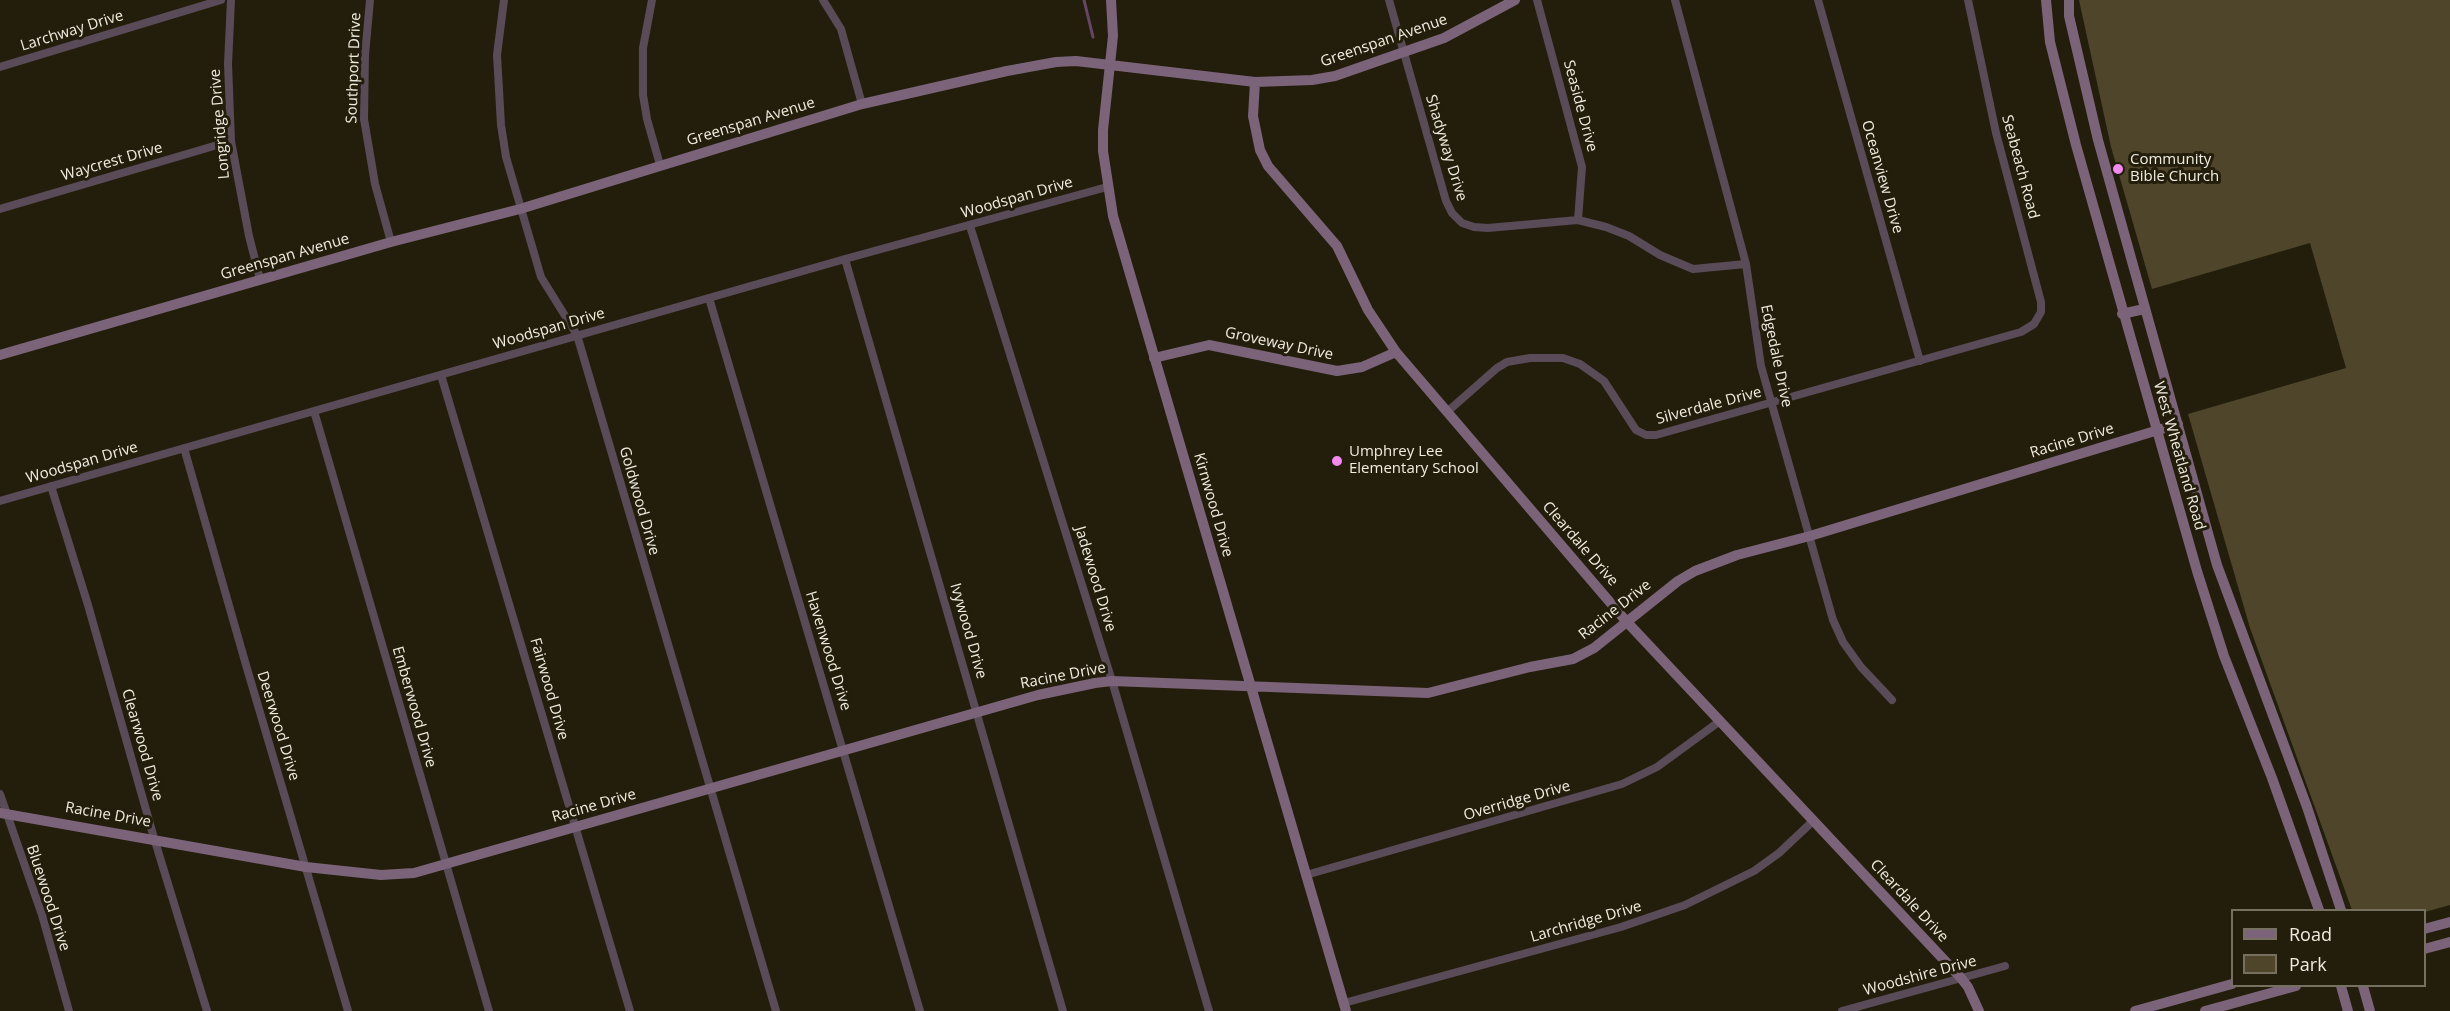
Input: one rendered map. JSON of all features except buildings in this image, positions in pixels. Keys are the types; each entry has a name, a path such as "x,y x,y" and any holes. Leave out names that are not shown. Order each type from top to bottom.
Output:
{"street":[{"name":"Larchway Drive","path":"0,67 221,0"},
{"name":"Longridge Drive","path":"231,0 228,64 231,141 260,279"},
{"name":"Southport Drive","path":"370,0 365,55 364,119 375,184 391,242"},
{"name":"Goldwood Drive","path":"504,0 497,55 498,90 506,157 541,277 577,335 776,1011"},
{"path":"652,0 642,48 643,95 646,119 660,165"},
{"path":"823,0 841,29 862,104"},
{"name":"Kirnwood Drive","path":"1111,0 1113,36 1103,130 1103,165 1113,216 1345,1007"},
{"name":"Shadyway Drive","path":"1389,0 1446,201 1452,213 1462,223 1488,228 1578,220 1629,236 1660,255 1693,269 1746,264"},
{"name":"Greenspan Avenue","path":"0,355 391,242 520,209 862,104 1007,70 1076,61 1255,82 1312,81 1335,76 1462,30 1515,0"},
{"name":"Seaside Drive","path":"1537,0 1582,167 1578,220"},
{"name":"Edgedale Drive","path":"1674,0 1746,264 1761,366 1838,633 1861,668 1892,700"},
{"name":"Oceanview Drive","path":"1818,0 1920,361"},
{"name":"Seabeach Road","path":"1968,0 1996,133 2041,302 2039,318 2021,332"},
{"name":"West Wheatland Road","path":"2046,0 2050,42 2122,314 2197,571 2224,656 2272,778 2319,909"},
{"name":"West Wheatland Road","path":"2069,0 2069,16 2098,140 2217,565 2293,771 2341,909"},
{"name":"Cleardale Drive","path":"1255,82 1253,116 1260,150 1268,166 1337,246 1368,310 1396,352 1626,621 1961,978 1968,987 1979,1011"},
{"name":"Waycrest Drive","path":"0,209 231,141"},
{"name":"Woodspan Drive","path":"0,501 844,259 1107,187"},
{"name":"Jadewood Drive","path":"970,226 1112,681 1209,1011"},
{"name":"Ivywood Drive","path":"844,259 978,712 1063,1011"},
{"name":"Havenwood Drive","path":"709,298 920,1011"},
{"path":"2122,314 2144,309"},
{"name":"Silverdale Drive","path":"1447,412 1507,362 1530,358 1563,358 1592,371 1604,381 1636,430 1646,435 1670,433 2021,332"},
{"name":"Groveway Drive","path":"1154,358 1209,345 1337,371 1362,367 1396,352"},
{"name":"Fairwood Drive","path":"441,375 630,1011"},
{"name":"Emberwood Drive","path":"314,411 489,1011"},
{"name":"Racine Drive","path":"3,813 154,838 306,867 381,875 414,873 1047,692 1112,681 1428,693 1530,667 1573,659 1594,648 1663,591 1695,571 1737,555 1810,536 2178,424"},
{"name":"Deerwood Drive","path":"184,448 348,1011"},
{"name":"Clearwood Drive","path":"51,486 207,1011"},
{"path":"2197,571 2217,565"},
{"name":"Overridge Drive","path":"1306,875 1622,784 1657,767 1720,721"},
{"path":"2272,778 2293,771"},
{"name":"Bluewood Drive","path":"0,794 3,813 42,915 69,1011"},
{"name":"Larchridge Drive","path":"1345,1007 1622,927 1685,905 1754,871 1779,853 1813,821"},
{"path":"2426,928 2450,922"},
{"path":"2426,948 2450,942"},
{"name":"Woodshire Drive","path":"1842,1011 2005,966"},
{"path":"2135,1011 2231,984"},
{"path":"2205,1011 2292,987"},
{"path":"2341,987 2348,1011"},
{"path":"2363,987 2370,1011"}],"green space":[{"path":"2079,0 2450,0 2450,905 2426,912 2426,909 2352,909 2250,628 2188,414 2346,368 2310,243 2152,289 2111,147"}],"waterway":[{"path":"1084,0 1093,37"}],"place":[{"name":"Community Bible Church","path":"2118,169"},
{"name":"Umphrey Lee Elementary School","path":"1337,461"}]}
